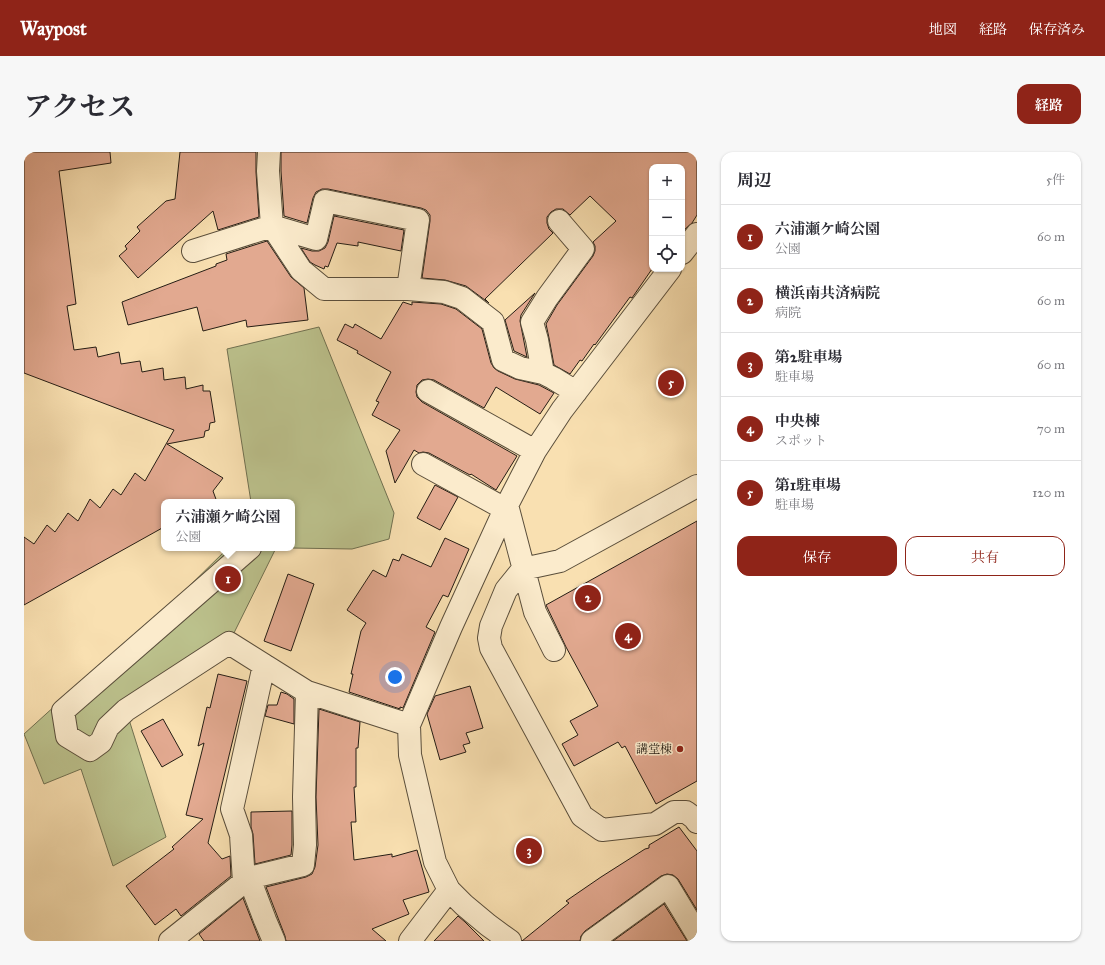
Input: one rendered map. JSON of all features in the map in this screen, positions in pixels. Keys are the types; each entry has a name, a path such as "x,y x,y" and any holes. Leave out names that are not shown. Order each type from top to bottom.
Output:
{"street":[{"path":"269,152 268,171 272,226 301,270 324,289 408,288 444,292 462,298 493,322 503,360 520,368 553,378 576,392"},
{"path":"193,251 272,226 316,239 325,201 418,220 408,288"},
{"path":"543,374 532,322 547,298 583,249 559,221"},
{"path":"685,249 697,234"},
{"path":"510,941 464,905 449,890 435,862 410,755 410,725 451,627 506,507 535,451 562,410 668,272"},
{"path":"428,391 535,451"},
{"path":"423,464 506,507 534,612 554,650"},
{"path":"697,486 560,561 523,569 506,590 491,626 489,638 491,648 582,816 602,830 654,824 674,812 686,812 697,822"},
{"path":"247,551 63,711 67,736 90,750 101,742 108,727 126,710 229,643 307,692 410,725"},
{"path":"264,665 232,809 241,835 247,880 274,941"},
{"path":"170,941 247,880 303,865 305,845 304,797 307,692"},
{"path":"592,941 668,886 697,934"},
{"path":"410,941 449,890"}],"green space":[{"path":"319,327 394,513 389,539 352,549 295,548 295,499 251,499 227,349"},
{"path":"225,551 275,551 229,643 126,710 166,837 113,866 81,769 44,784 24,734 90,674 165,610"}],"building":[{"path":"24,152 110,152 111,163 59,171 76,304 67,306 74,350 96,347 98,357 119,352 121,364 140,361 142,372 163,368 164,380 185,377 186,389 203,385 203,391 210,391 215,422 210,423 209,430 205,431 204,437 167,444 223,478 213,491 216,499 161,499 161,529 24,605 24,537 34,544 47,525 55,532 68,513 78,521 90,499 100,508 113,489 121,495 135,473 145,481 174,430 24,373"},
{"path":"180,152 256,152 259,217 218,230 213,211 138,278 119,256 127,249 125,246 140,231 137,227 166,201 175,199"},
{"path":"281,152 697,152 697,215 692,223 685,229 685,164 649,164 650,272 632,298 630,297 595,345 594,344 582,361 580,360 570,374 554,365 546,324 557,305 593,256 595,246 593,242 616,221 590,196 570,215 563,209 556,209 551,212 547,217 547,223 549,229 553,233 485,299 489,303 466,286 445,280 422,278 430,221 430,215 426,210 322,189 316,192 313,198 307,223 284,216"},
{"path":"334,216 404,230 401,251 358,242 358,246 337,243 328,267 325,266 324,269 315,265 310,262 301,248 319,251 325,248 328,242"},
{"path":"267,241 291,277 304,288 308,320 247,327 246,320 203,331 197,307 128,325 122,302 216,266 216,264 227,260 226,254"},
{"path":"535,293 521,315 520,321 527,357 514,351 505,320"},
{"path":"403,302 412,305 412,302 441,304 456,309 482,329 491,363 494,368 515,379 539,385 554,393 540,414 496,387 484,408 434,380 422,380 417,385 417,397 422,402 517,456 496,490 471,474 470,475 429,453 419,453 414,450 395,483 386,451 400,430 372,415 379,402 376,401 391,372 357,353 358,351 337,340 345,324 353,328 355,324 381,339"},
{"path":"435,485 458,497 440,530 417,518"},
{"path":"697,521 697,781 656,804 625,746 622,748 618,742 574,766 562,744 578,735 570,721 598,706 566,647 546,605"},
{"path":"445,538 469,549 448,597 443,595 426,627 435,632 403,708 400,707 400,709 349,692 353,674 351,674 361,631 366,623 347,610 373,570 386,577 393,559 399,561 402,554 431,567"},
{"path":"288,574 314,584 291,651 264,641"},
{"path":"218,674 247,681 208,843 222,859 230,856 231,876 181,916 176,909 155,925 126,886 174,849 172,847 203,819 186,815 204,743 198,746 207,707 210,708"},
{"path":"470,686 483,728 466,733 470,743 463,745 466,752 440,760 427,714 435,696"},
{"path":"281,692 294,699 294,724 265,716 268,705 277,705"},
{"path":"319,709 360,722 358,748 356,748 356,787 354,787 356,822 351,822 354,860 392,854 392,857 417,850 429,892 403,900 409,914 372,929 386,941 286,941 266,887 306,877 312,874 315,867 318,845 316,797"},
{"path":"163,719 183,755 162,767 141,731"},
{"path":"292,811 291,855 255,864 251,812"},
{"path":"679,827 697,851 697,910 678,879 673,875 667,874 661,876 585,931 581,936 580,941 522,941 569,903 566,901 601,877 645,849 649,848 649,845"},
{"path":"243,898 260,941 204,941 199,934"},
{"path":"664,904 687,941 613,941"},
{"path":"458,916 465,922 484,941 434,941"}],"place":[{"name":"第1駐車場","path":"671,383"},
{"name":"六浦瀬ケ崎公園","path":"228,579"},
{"name":"横浜南共済病院","path":"588,598"},
{"name":"中央棟","path":"628,636"},
{"name":"講堂棟","path":"680,749"},
{"name":"第2駐車場","path":"529,851"}]}
